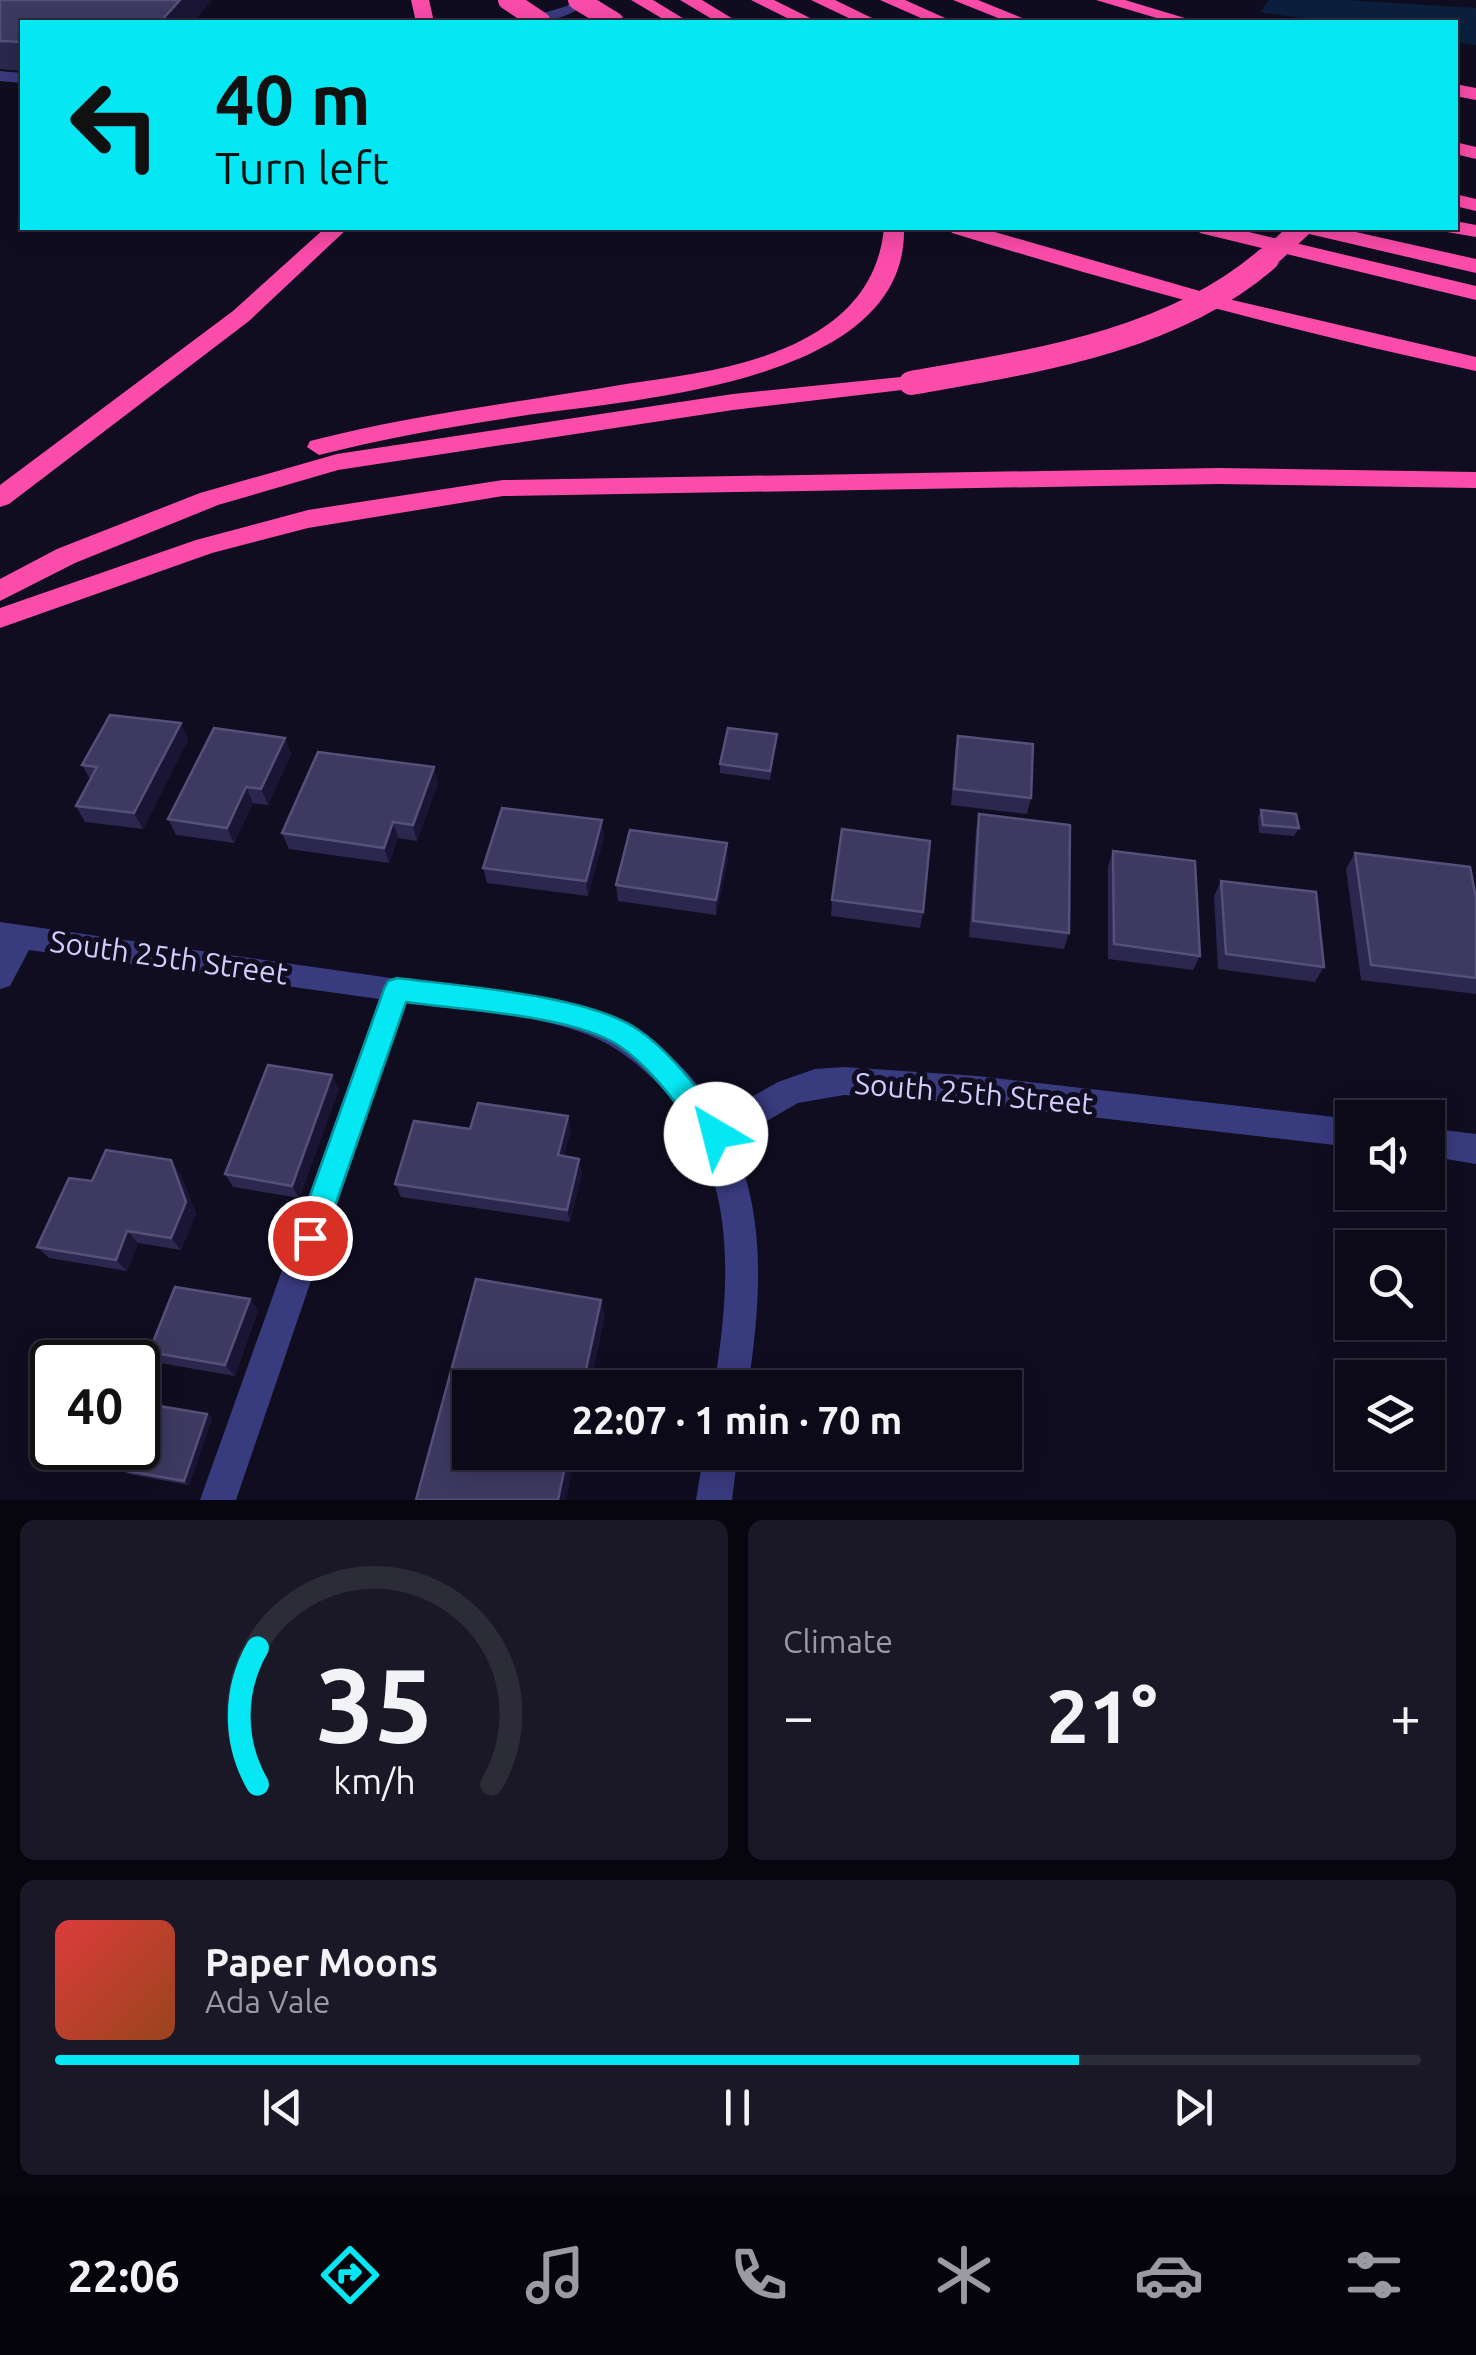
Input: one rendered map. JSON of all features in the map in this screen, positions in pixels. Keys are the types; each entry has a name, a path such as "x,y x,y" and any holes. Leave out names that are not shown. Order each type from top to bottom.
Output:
{"highway":[{"path":"508,0 538,20"},
{"path":"580,0 611,20"},
{"path":"640,0 676,20"},
{"path":"689,0 725,20"},
{"path":"760,0 805,20"},
{"path":"820,0 866,20"},
{"path":"889,0 940,20"},
{"path":"962,0 1017,20"},
{"path":"1105,0 1181,20"},
{"path":"140,526 224,475 335,442 751,367 812,344 865,303 889,271 896,247 894,230"},
{"path":"967,230 1366,342 1476,364"},
{"path":"1216,230 1476,293"},
{"path":"0,591 66,556 210,498 337,462 733,402 910,384 1002,368 1110,340 1191,308 1259,268 1298,230"},
{"path":"1322,230 1476,266"},
{"path":"0,498 241,316 330,236"},
{"path":"0,618 206,546 308,519 503,488 1218,476 1476,480"}],"street":[{"path":"528,20 572,9 580,0"},
{"path":"0,977 11,936"},
{"name":"South 25th Street","path":"11,936 560,1012 626,1035 660,1065 716,1134 789,1092 815,1083 844,1081 977,1090 1335,1131"},
{"path":"218,1500 397,989"},
{"path":"716,1134 732,1174 742,1233 744,1285 733,1370"},
{"path":"1445,1144 1476,1149"},
{"path":"714,1500 718,1470"}],"water":[{"path":"1269,0 1347,0 1476,8 1476,45 1458,42 1458,20 1315,20 1260,12"}],"building":[{"path":"0,0 180,0 162,20 20,20 20,42 0,41"},
{"path":"110,715 181,723 134,813 76,806 97,767 82,765"},
{"path":"214,728 285,738 261,789 246,787 227,828 168,819"},
{"path":"728,728 777,734 770,771 720,764"},
{"path":"958,736 1033,744 1031,798 954,789"},
{"path":"318,752 434,767 413,825 393,822 384,848 282,833"},
{"path":"502,808 602,820 586,881 483,868"},
{"path":"1261,810 1296,814 1299,828 1263,825"},
{"path":"979,814 1070,825 1069,933 973,921"},
{"path":"842,829 930,841 923,912 832,900"},
{"path":"630,830 727,843 716,900 616,885"},
{"path":"1113,851 1195,861 1200,956 1114,944"},
{"path":"1355,853 1470,867 1476,898 1476,978 1371,965"},
{"path":"1221,881 1316,892 1324,967 1226,954"},
{"path":"268,1065 332,1075 292,1186 225,1174"},
{"path":"478,1103 568,1116 558,1155 579,1159 567,1210 395,1184 414,1121 470,1129"},
{"path":"106,1150 171,1160 186,1202 171,1238 127,1231 116,1260 37,1247 69,1178 92,1181"},
{"path":"476,1279 601,1300 586,1370 452,1370 452,1470 564,1470 558,1500 416,1500"},
{"path":"175,1287 250,1299 225,1365 160,1354 160,1340 154,1340"},
{"path":"160,1406 207,1414 184,1481 122,1470 160,1470"}],"route":[{"path":"310,1238 397,989 560,1012 626,1035 660,1065 716,1134"}]}
